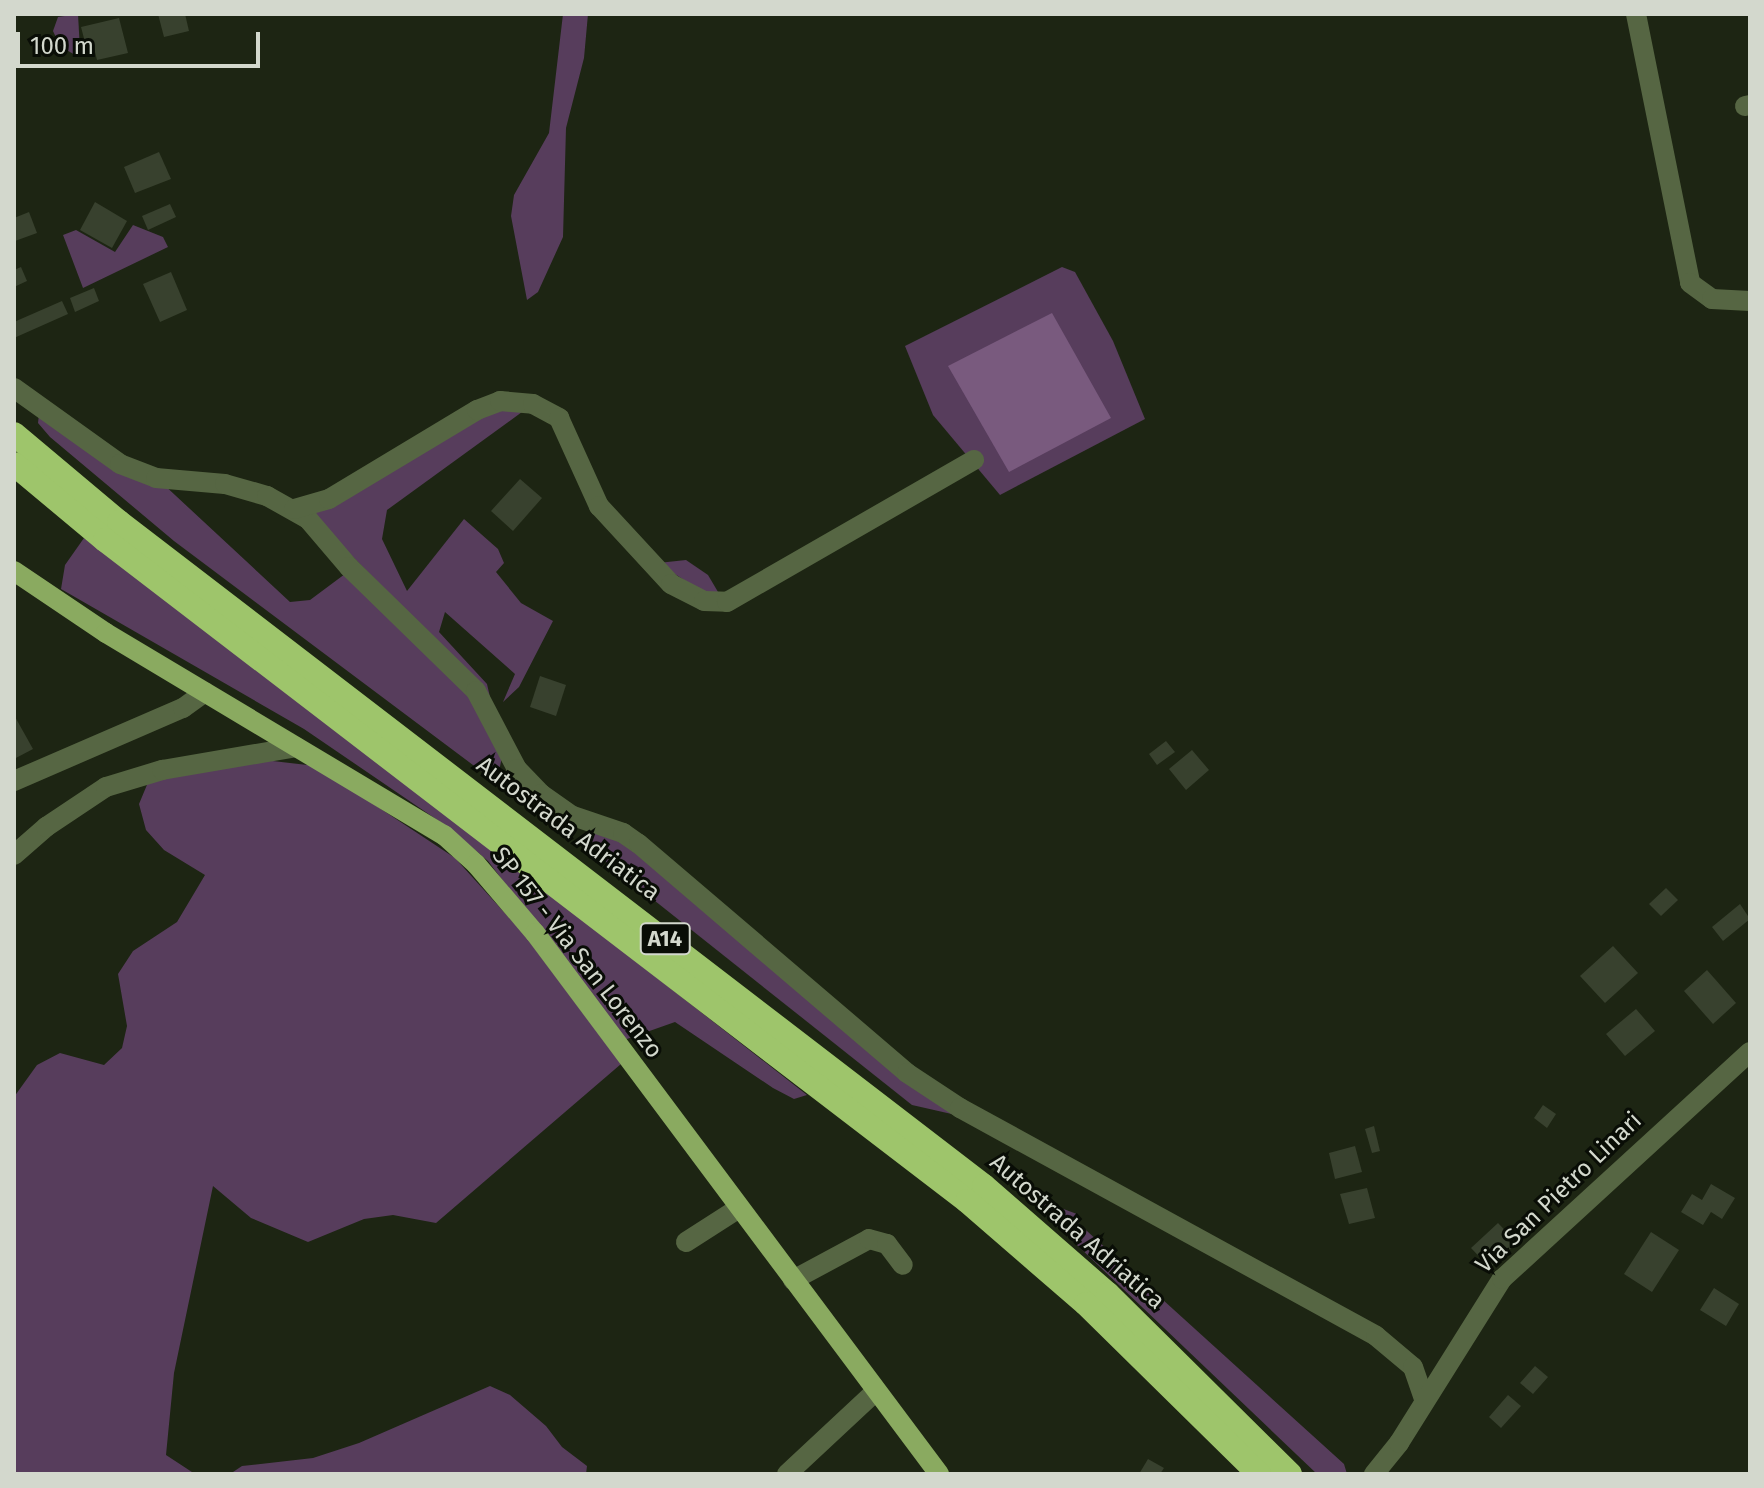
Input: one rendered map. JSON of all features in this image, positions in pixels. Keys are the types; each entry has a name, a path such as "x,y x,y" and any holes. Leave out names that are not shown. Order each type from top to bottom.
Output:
{"highway":[{"name":"Autostrada Adriatica","path":"14,434 119,522 984,1186 1130,1314 1290,1474"},
{"name":"Autostrada Adriatica","path":"14,464 105,540 945,1183 1086,1304 1259,1474"}],"main road":[{"name":"SP 157 - Via San Lorenzo","path":"14,571 205,692 444,835 476,864 535,933 939,1474"}],"street":[{"path":"1636,14 1690,283 1712,299 1750,301"},
{"path":"14,388 120,464 156,478 225,484 294,509 476,691 517,769 541,794 573,816 623,833 639,844 933,1091 1376,1336 1413,1367 1425,1401"},
{"path":"294,509 329,499 477,410 516,400 559,418 599,506 671,584 704,601 727,602 974,460"},
{"path":"14,781 183,708 205,692"},
{"path":"14,855 46,827 106,787 162,770 296,747"},
{"name":"Via San Pietro Linari","path":"1375,1473 1502,1279 1750,1052"},
{"path":"686,1242 739,1208"},
{"path":"793,1280 869,1239 887,1244 903,1265"},
{"path":"787,1474 876,1391"}],"shaded area":[{"path":"78,14 80,50 75,55 60,46 53,31 58,17"},
{"path":"563,14 588,14 584,58 566,128 563,237 538,292 527,300 511,216 514,195 549,133"},
{"path":"133,225 163,237 168,247 83,288 63,235 76,230 115,252"},
{"path":"1062,267 1075,272 1113,341 1145,419 1000,495 933,415 905,346"},
{"path":"1052,313 1111,418 1009,472 948,366"},
{"path":"497,406 522,412 387,510 382,539 407,591 464,519 498,549 504,563 496,572 521,603 553,621 519,687 503,702 515,674 445,612 439,632 487,684 490,697 309,512"},
{"path":"39,414 161,482 290,602 310,600 349,571 466,687 502,757 498,776 489,777 174,541 50,437 38,423"},
{"path":"84,538 496,852 807,1095 794,1099 773,1088 675,1022 624,1040 488,861 452,830 304,729 61,589 65,565"},
{"path":"686,560 708,575 721,597 710,597 658,563"},
{"path":"264,760 316,766 455,858 523,933 621,1064 436,1223 393,1215 364,1219 308,1242 251,1218 213,1186 174,1373 166,1455 195,1474 14,1474 14,1097 37,1065 60,1053 104,1065 122,1048 127,1026 118,974 133,951 177,922 205,875 164,850 146,830 139,804 149,780"},
{"path":"604,830 616,832 956,1115 912,1105 577,839"},
{"path":"1039,1200 1077,1214 1077,1222 1344,1464 1347,1474 1317,1474 1034,1204"},
{"path":"490,1386 510,1395 546,1426 562,1447 587,1466 586,1474 230,1474 242,1466 313,1458 359,1443"}],"building":[{"path":"158,14 185,14 189,31 164,37"},
{"path":"119,18 128,53 97,60 94,48 87,50 81,27"},
{"path":"159,152 171,179 135,193 124,167"},
{"path":"95,202 127,221 112,248 80,230"},
{"path":"170,204 176,217 148,230 142,216"},
{"path":"29,212 37,233 15,241 14,218"},
{"path":"21,267 27,281 14,287 14,270"},
{"path":"171,272 187,310 160,322 143,284"},
{"path":"94,288 99,301 75,312 70,298"},
{"path":"62,301 68,314 14,338 14,322"},
{"path":"520,479 542,498 513,531 491,511"},
{"path":"540,676 566,685 556,716 530,707"},
{"path":"14,715 33,749 14,759"},
{"path":"1166,741 1175,752 1157,765 1149,754"},
{"path":"1192,750 1209,770 1186,790 1169,769"},
{"path":"1666,888 1678,900 1661,916 1649,904"},
{"path":"1740,904 1750,919 1723,941 1712,927"},
{"path":"1613,946 1638,973 1605,1003 1580,976"},
{"path":"1707,970 1736,1003 1713,1024 1684,991"},
{"path":"1636,1009 1655,1031 1625,1056 1606,1034"},
{"path":"1543,1105 1556,1114 1547,1128 1534,1118"},
{"path":"1374,1126 1380,1151 1372,1153 1365,1129"},
{"path":"1355,1146 1362,1172 1335,1179 1329,1153"},
{"path":"1711,1184 1735,1198 1722,1219 1711,1212 1703,1225 1681,1212 1692,1194 1702,1200"},
{"path":"1367,1188 1375,1218 1349,1224 1340,1194"},
{"path":"1498,1223 1517,1243 1490,1268 1471,1248"},
{"path":"1651,1232 1679,1250 1652,1292 1624,1274"},
{"path":"1714,1288 1739,1304 1726,1326 1700,1310"},
{"path":"1535,1366 1548,1377 1533,1394 1520,1383"},
{"path":"1508,1395 1521,1406 1501,1428 1489,1417"},
{"path":"1148,1459 1164,1468 1160,1474 1139,1474"}]}
